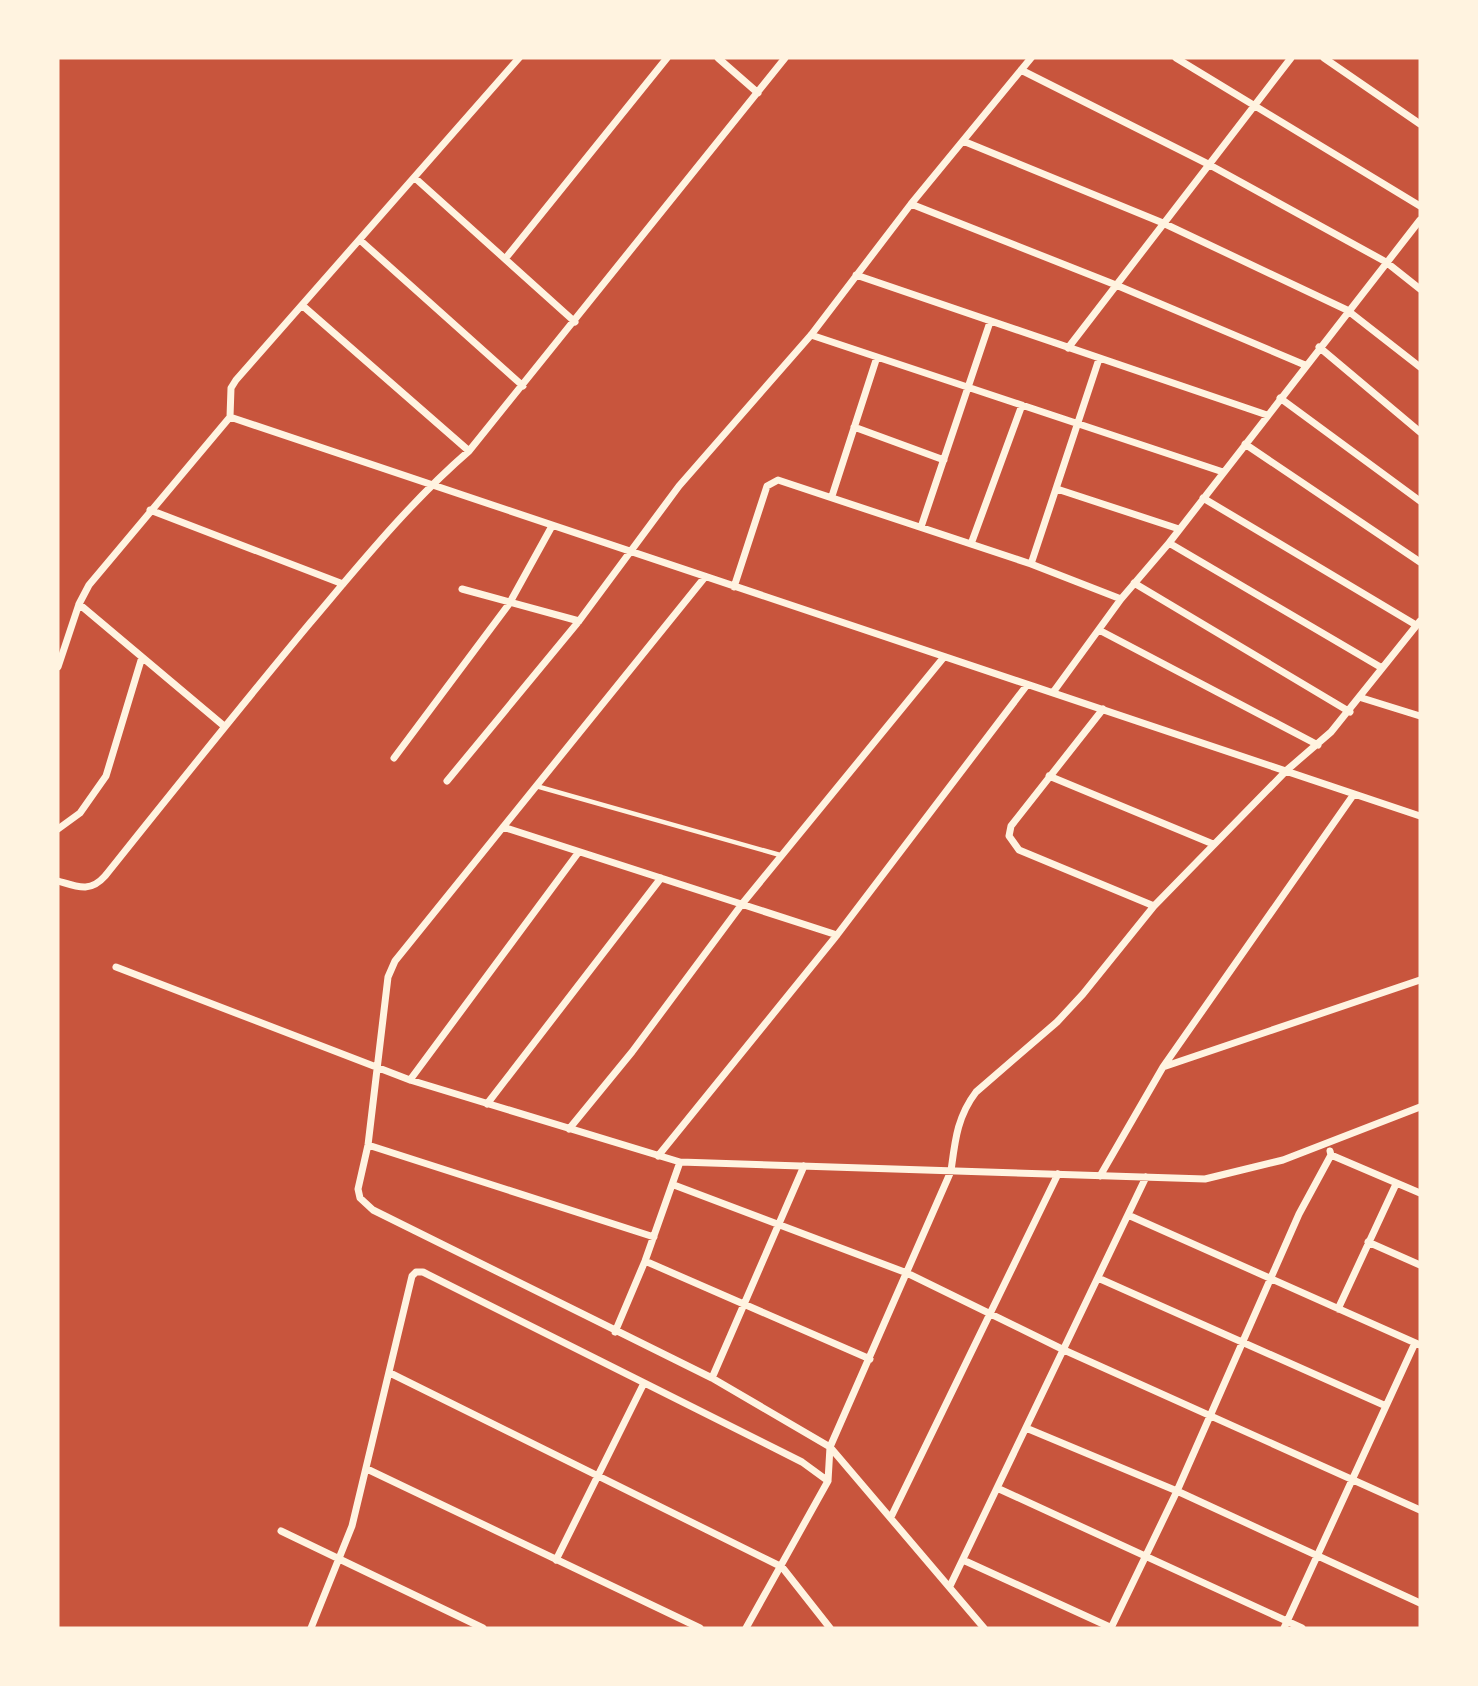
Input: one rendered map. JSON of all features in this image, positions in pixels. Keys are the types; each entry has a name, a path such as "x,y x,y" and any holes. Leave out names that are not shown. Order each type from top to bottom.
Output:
{"street":[{"path":"58,667 79,604 102,567 230,417 231,388 519,58"},
{"path":"505,258 667,58"},
{"path":"718,58 758,93"},
{"path":"58,881 88,889 97,886 343,584 432,483 469,451 785,58"},
{"path":"447,781 579,621 679,486 811,335 911,204 1031,58"},
{"path":"1176,58 1420,206"},
{"path":"1068,348 1291,58"},
{"path":"1324,58 1420,124"},
{"path":"1021,69 1208,164 1386,262 1420,289"},
{"path":"963,141 1163,223 1347,310 1420,367"},
{"path":"415,178 575,322"},
{"path":"911,204 1116,285 1305,366"},
{"path":"1054,691 1121,599 1169,543 1347,310 1420,220"},
{"path":"360,241 523,386"},
{"path":"856,275 1267,415"},
{"path":"303,306 469,451"},
{"path":"921,527 990,322"},
{"path":"811,335 1223,472"},
{"path":"1319,347 1420,432"},
{"path":"832,496 877,357"},
{"path":"1031,564 1099,359"},
{"path":"1280,398 1420,502"},
{"path":"971,544 1022,405"},
{"path":"230,417 432,483 552,526 634,550 734,587 1027,685 1054,691 1420,816"},
{"path":"854,427 944,460"},
{"path":"1245,444 1420,562"},
{"path":"734,587 767,486 778,480 1031,564 1121,599"},
{"path":"1056,489 1179,529"},
{"path":"746,1628 828,1481 830,1447 951,1171 957,1126 965,1105 1083,994 1154,906 1287,770 1318,745 1350,712 1418,623 1203,498"},
{"path":"150,510 343,584"},
{"path":"394,758 509,604 552,526"},
{"path":"1169,543 1382,668"},
{"path":"705,577 395,961 388,977 368,1145 358,1189 360,1198 373,1210 712,1378 830,1447 984,1628"},
{"path":"1134,583 1350,712"},
{"path":"462,589 579,621"},
{"path":"79,604 225,726"},
{"path":"1099,630 1318,745"},
{"path":"58,829 80,813 106,776 142,657"},
{"path":"569,1129 632,1052 742,904 944,657"},
{"path":"658,1156 836,935 1027,685"},
{"path":"1362,698 1420,716"},
{"path":"1103,709 1011,826 1012,843 1019,850 1154,906"},
{"path":"1049,776 1213,844"},
{"path":"1100,1176 1163,1067 1354,794"},
{"path":"503,827 836,935"},
{"path":"410,1080 578,853"},
{"path":"487,1104 661,878"},
{"path":"116,967 410,1080 680,1162 1205,1179 1283,1160 1420,1107"},
{"path":"1163,1067 1420,980"},
{"path":"1326,1143 1331,1155 1420,1192"},
{"path":"368,1145 654,1237"},
{"path":"963,1560 1112,1628 1177,1491 1299,1214 1331,1155"},
{"path":"615,1332 645,1261 680,1162"},
{"path":"712,1378 804,1166"},
{"path":"891,1517 1058,1174"},
{"path":"950,1586 1146,1177"},
{"path":"1338,1309 1396,1184"},
{"path":"674,1185 907,1273 1064,1349 1420,1509"},
{"path":"1128,1215 1418,1344 1386,1406 1285,1625"},
{"path":"1368,1242 1420,1265"},
{"path":"645,1261 870,1359"},
{"path":"311,1628 352,1526 412,1276 423,1272 802,1462 828,1481"},
{"path":"1098,1278 1386,1406"},
{"path":"390,1373 782,1567 830,1628"},
{"path":"556,1560 644,1383"},
{"path":"1026,1428 1177,1491 1420,1603"},
{"path":"367,1469 700,1628"},
{"path":"997,1488 1285,1625 1302,1628"},
{"path":"281,1531 483,1628"}],"lane":[{"path":"536,786 781,856"}]}
